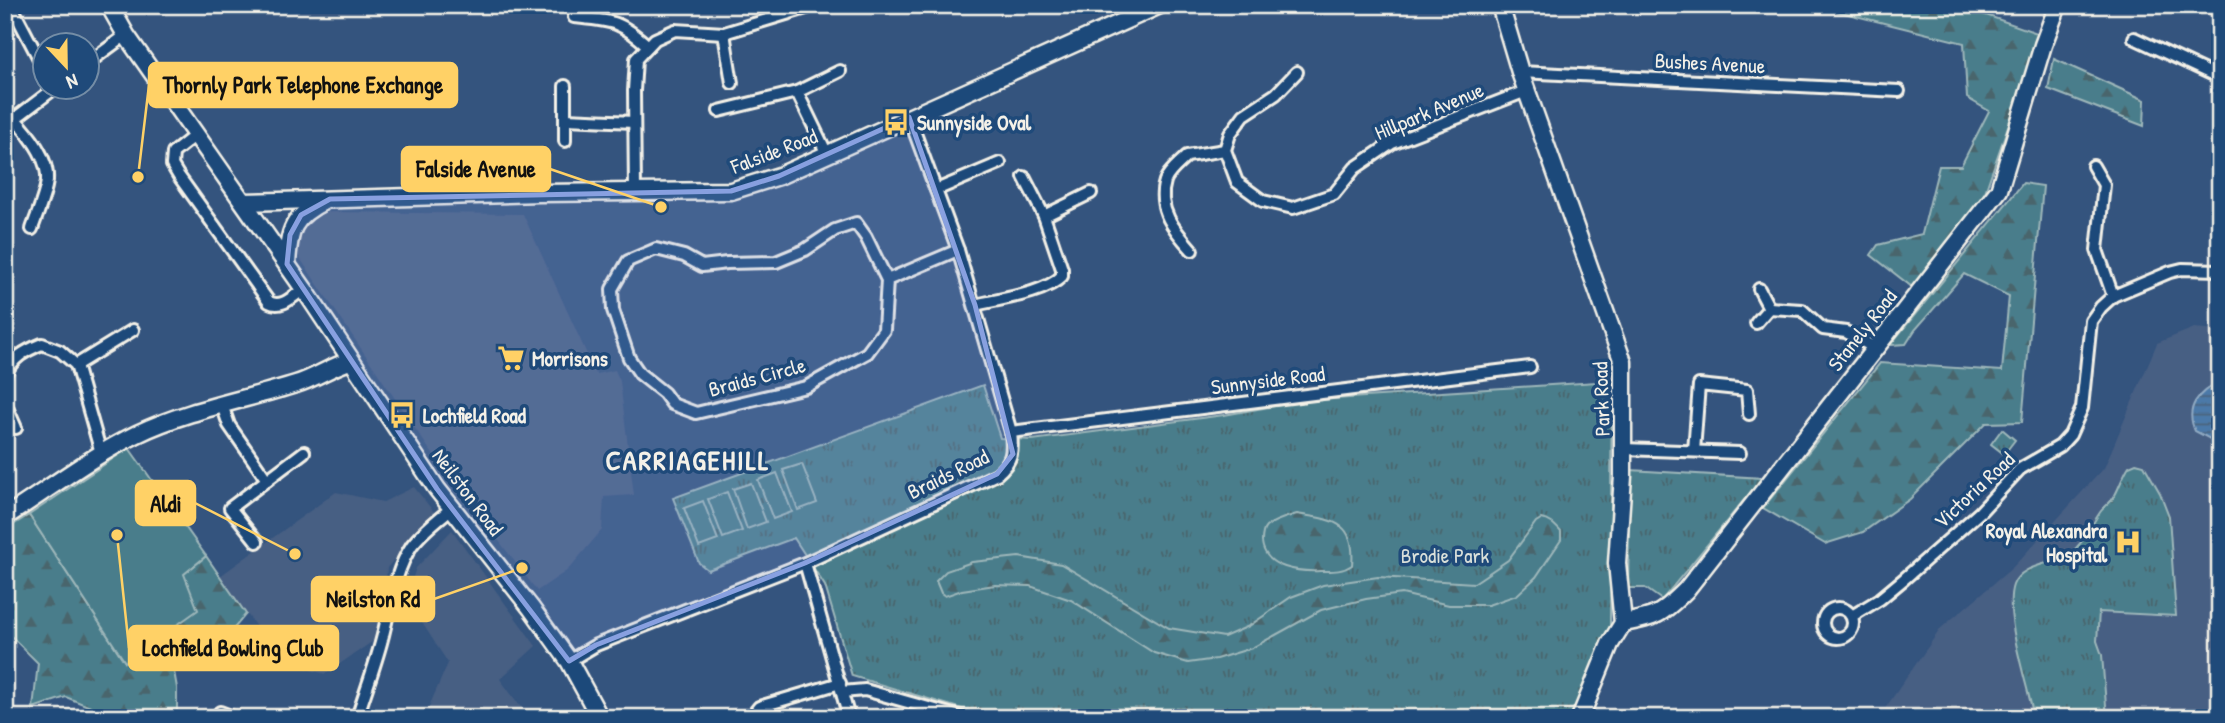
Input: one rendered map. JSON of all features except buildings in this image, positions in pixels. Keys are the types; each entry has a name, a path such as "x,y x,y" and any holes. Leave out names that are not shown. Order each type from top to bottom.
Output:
{"street":[{"path":"11,5 32,45"},
{"name":"Neilston Road","path":"109,5 126,35 287,264 453,508 569,661 600,718"},
{"path":"635,192 636,59 648,46 655,39 675,30 724,33 816,5"},
{"name":"Falside Road","path":"244,202 731,191 779,176 1160,5"},
{"name":"Park Road","path":"1500,5 1526,91 1623,362 1623,449 1617,563 1623,624"},
{"name":"Stanely Road","path":"1623,624 1664,612 1686,590 1999,190 2058,5"},
{"path":"574,17 610,21 627,27 648,46"},
{"path":"724,33 732,83"},
{"path":"102,53 126,35"},
{"path":"2134,38 2220,78"},
{"path":"719,111 797,92 840,71"},
{"path":"1192,250 1172,228 1163,206 1165,180 1187,156 1225,150 1230,134 1244,115 1276,94 1297,72"},
{"name":"Bushes Avenue","path":"1520,72 1899,91"},
{"path":"565,86 565,141"},
{"name":"Hillpark Avenue","path":"1225,150 1237,182 1264,201 1293,208 1334,194 1355,168 1392,144 1526,91"},
{"path":"797,92 827,154"},
{"path":"32,229 47,181 46,170 36,146 10,122 36,102"},
{"name":"Braids Road","path":"569,661 596,645 805,563 997,474 1007,466 1013,454 1011,432 958,250 909,117"},
{"path":"566,119 634,122"},
{"path":"197,134 173,153 172,165 178,175 269,302 281,304 304,289"},
{"path":"936,190 1000,163"},
{"path":"2093,166 2104,185 2097,250 2113,296"},
{"path":"975,305 1033,291 1056,283 1062,276 1044,216 1024,177"},
{"path":"1044,216 1091,193"},
{"name":"Falside Road","path":"287,264 289,239 296,221 310,208 330,199"},
{"name":"Braids Circle","path":"856,223 887,280 884,330 867,353 806,387 696,413 672,404 664,393 640,374 629,358 613,310 612,289 628,261 656,249 684,256 702,266 776,262 805,250 835,230 856,223"},
{"path":"887,280 958,250"},
{"name":"Victoria Road","path":"1852,616 1880,599 1980,512 2020,469 2060,446 2070,435 2082,408 2091,321 2101,306 2113,296 2170,272 2220,270"},
{"path":"1759,289 1769,307"},
{"path":"1769,307 1801,310 1823,329 1846,332 1875,348"},
{"path":"1756,323 1769,307"},
{"path":"76,365 133,330"},
{"path":"5,375 10,364 24,351 42,344 60,351 76,365 101,453"},
{"path":"5,517 101,453 173,419 305,381 332,365 351,361"},
{"name":"Sunnyside Road","path":"1011,432 1530,367"},
{"path":"1694,451 1699,385 1746,390 1749,414"},
{"path":"5,403 16,428"},
{"path":"222,405 229,425 267,480"},
{"path":"1623,449 1740,453"},
{"path":"257,542 230,508 304,452"},
{"path":"357,718 397,580 406,558 412,546 433,523 453,508"},
{"path":"805,563 849,718"},
{"path":"1580,718 1610,643 1623,624"},
{"path":"750,718 759,707 841,688 865,690 964,718"},
{"path":"220,712 236,718"}],"highlighted area":[{"path":"909,117 975,305 1013,454 997,474 805,563 596,645 569,661 437,489 321,317 287,264 290,235 301,215 330,199 731,191 779,176"}],"shaded area":[{"path":"328,212 523,214 596,374 615,370 620,381 634,495 604,497 602,530 568,570 537,591 429,449 299,257 295,237 302,223"},
{"name":"Royal Alexandra Hospital","path":"2194,328 2220,330 2220,718 1884,718 1886,707 1941,628 2013,567 2104,468 2157,343"},
{"path":"2220,381 2220,440 2212,440 2195,431 2191,415 2200,395"},
{"path":"414,487 434,512 387,568 382,635 325,674 281,662 220,576 336,492 383,502"},
{"path":"452,530 536,646 500,679 529,718 424,718 448,663 406,598 416,568"}],"green space":[{"path":"1812,5 1982,5 1983,14 2040,34 1984,195 1912,287 1871,255 1878,245 1922,234 1939,166 1961,166 1989,111 1967,98 1964,43"},
{"path":"2054,59 2145,100 2144,126 2048,89"},
{"path":"2023,183 2043,186 2022,422 1986,423 1910,499 1863,532 1825,544 1763,508 1880,363 2002,371 2009,296 1964,274 1906,344 1890,345"},
{"name":"Brodie Park","path":"1612,381 1610,626 1570,718 992,718 852,676 825,586 794,538 708,570 699,563 673,498 983,385 1000,438 1032,440 1224,415 1303,401"},
{"path":"2002,429 2015,440 2004,454 1991,444"},
{"path":"129,448 206,556 184,574 198,610 125,662 29,515"},
{"path":"2136,463 2144,465 2169,516 2176,616 2099,612 2097,641 2102,655 2107,718 2034,718 2011,614 2013,585 2023,573 2062,558 2074,550 2114,497 2129,466"},
{"path":"802,464 817,503 798,510 783,470"},
{"path":"1630,470 1762,478 1662,600 1645,588 1628,588"},
{"path":"777,473 792,512 773,519 758,480"},
{"path":"751,483 766,522 747,529 733,489"},
{"path":"727,492 742,531 723,538 708,499"},
{"path":"703,501 718,540 699,547 684,508"},
{"path":"1297,514 1331,521 1346,531 1352,550 1352,565 1337,571 1303,571 1285,567 1270,558 1262,542 1265,529 1277,521"},
{"path":"29,515 125,662 184,574 206,556 246,614 230,633 215,663 172,660 177,688 177,718 95,718 93,708 66,697 33,708 38,663 5,630 5,530"},
{"path":"1541,519 1557,527 1561,532 1561,540 1536,577 1517,595 1488,605 1449,605 1402,594 1366,599 1321,610 1252,648 1216,659 1188,663 1154,653 1071,600 1030,586 995,585 962,590 945,596 936,581 946,571 972,562 1019,557 1061,564 1169,628 1224,637 1249,626 1291,597 1323,585 1378,577 1474,583 1508,560"}],"place":[{"name":"Sunnyside Oval","path":"896,122"},
{"name":"Thornly Park Telephone Exchange","path":"138,177"},
{"name":"Falside Avenue","path":"661,207"},
{"name":"Morrisons","path":"511,358"},
{"name":"Lochfield Road","path":"402,415"},
{"name":"Lochfield Bowling Club","path":"117,535"},
{"name":"Royal Alexandra Hospital","path":"2128,542"},
{"name":"Aldi","path":"295,554"},
{"name":"Neilston Rd","path":"522,568"}],"district":[{"name":"CARRIAGEHILL","path":"688,460"}]}
